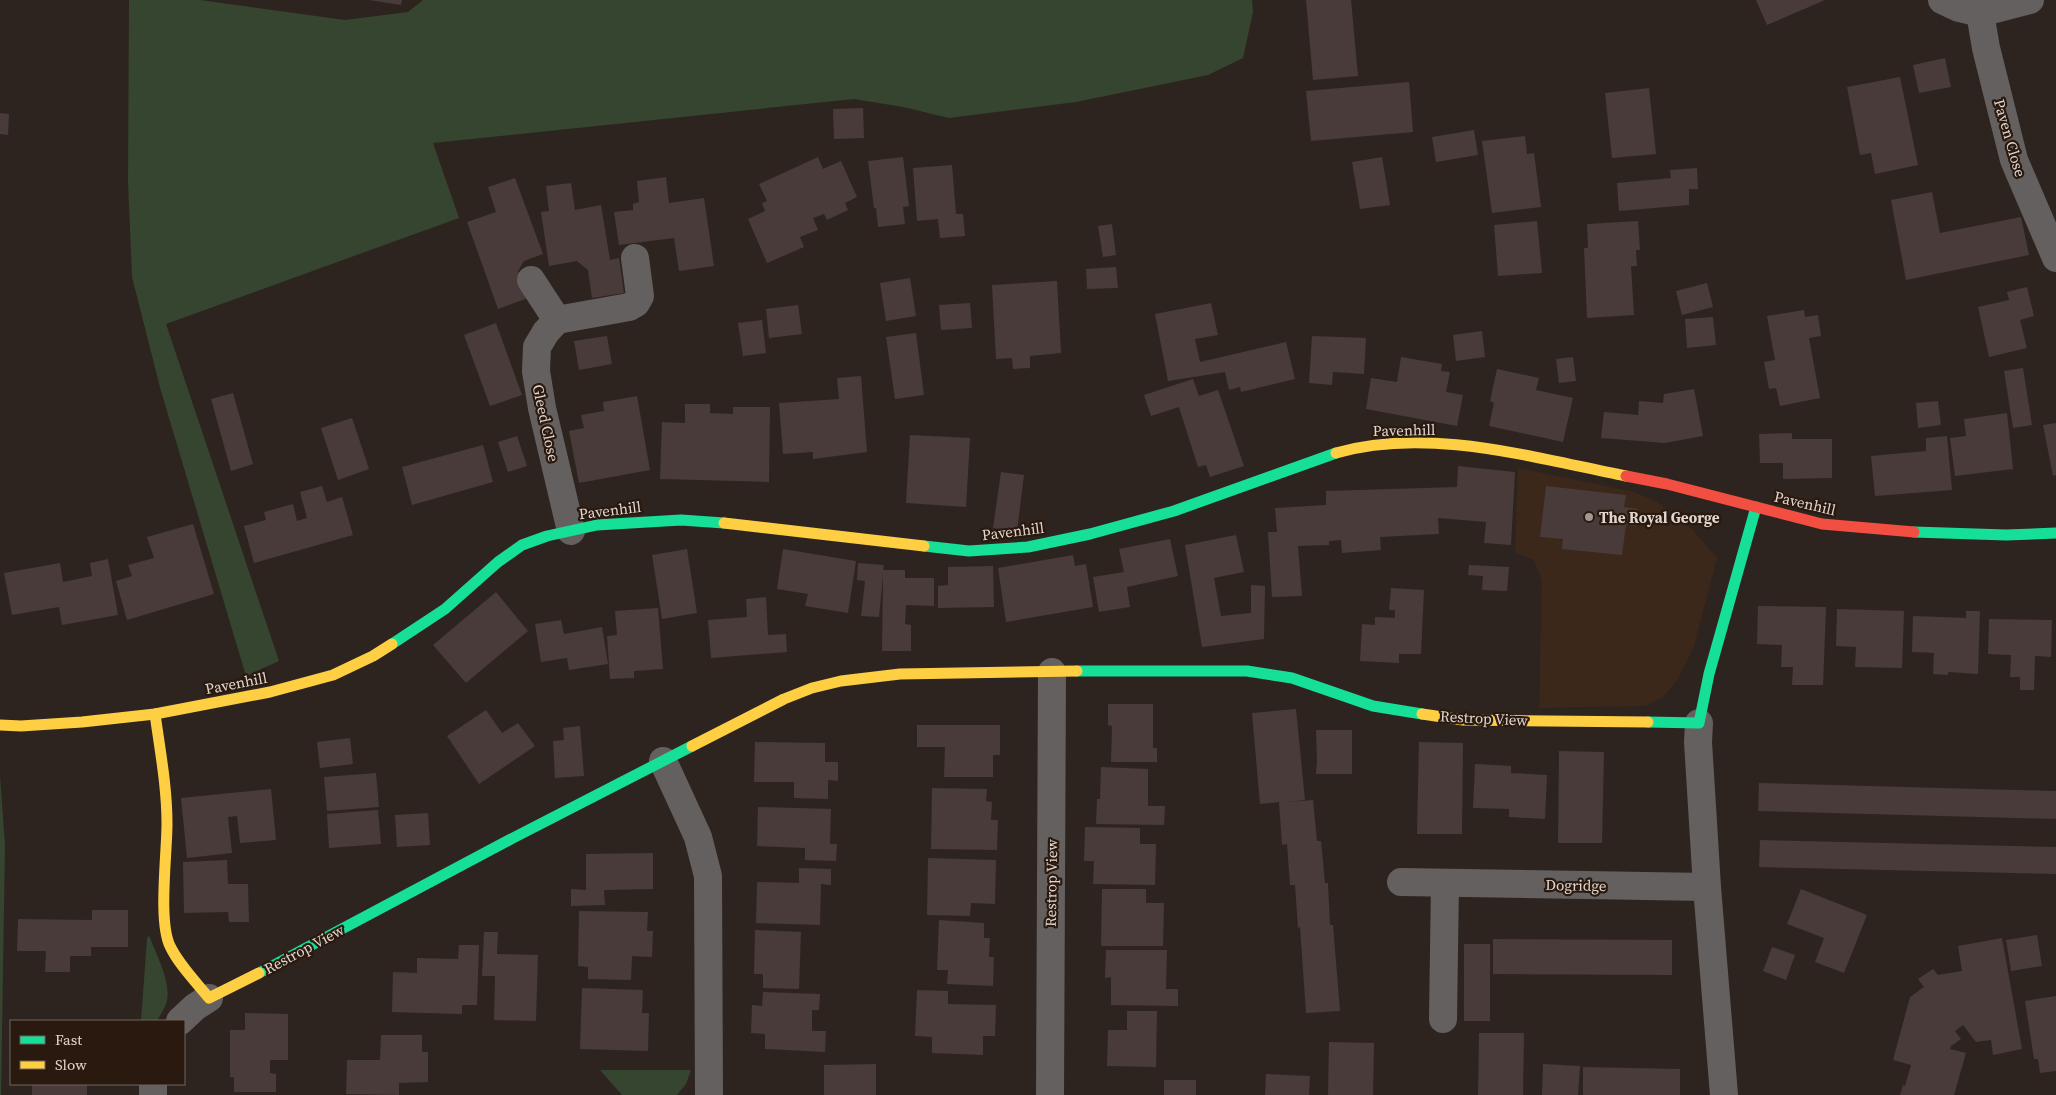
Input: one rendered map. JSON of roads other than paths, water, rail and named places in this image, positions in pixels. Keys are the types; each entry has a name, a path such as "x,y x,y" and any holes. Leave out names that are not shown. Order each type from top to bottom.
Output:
{"street":[{"path":"1942,0 1960,8 1980,13 2030,0"},
{"name":"Paven Close","path":"1980,13 1986,48 2014,160 2056,258"},
{"path":"531,280 557,320 629,307 636,303 640,296 635,258"},
{"name":"Gleed Close","path":"557,320 546,332 537,347 536,371 542,408 571,530"},
{"name":"Pavenhill","path":"0,725 21,726 82,722 155,714 270,692 342,671 373,656 445,609 498,562 522,545 571,530 597,525 681,520 729,523 969,551 1008,549 1090,534 1174,511 1325,456 1359,446 1396,443 1442,444 1488,449 1667,484 1822,524 1878,530 1978,535 2056,533"},
{"path":"1724,1095 1707,887 1698,742 1699,723 1709,674 1756,507"},
{"name":"Restrop View","path":"209,998 784,699 802,691 832,682 895,673 1246,671 1292,678 1373,706 1463,720 1699,723"},
{"name":"Restrop View","path":"1050,1095 1052,672"},
{"path":"155,714 167,824 164,917 166,932 169,945 177,958 209,998 195,1006 181,1020"},
{"path":"663,761 698,838 708,876 709,1095"},
{"name":"Dogridge","path":"1401,882 1707,887"},
{"path":"1443,1019 1445,883"}],"place":[{"name":"The Royal George","path":"1589,517"}]}
